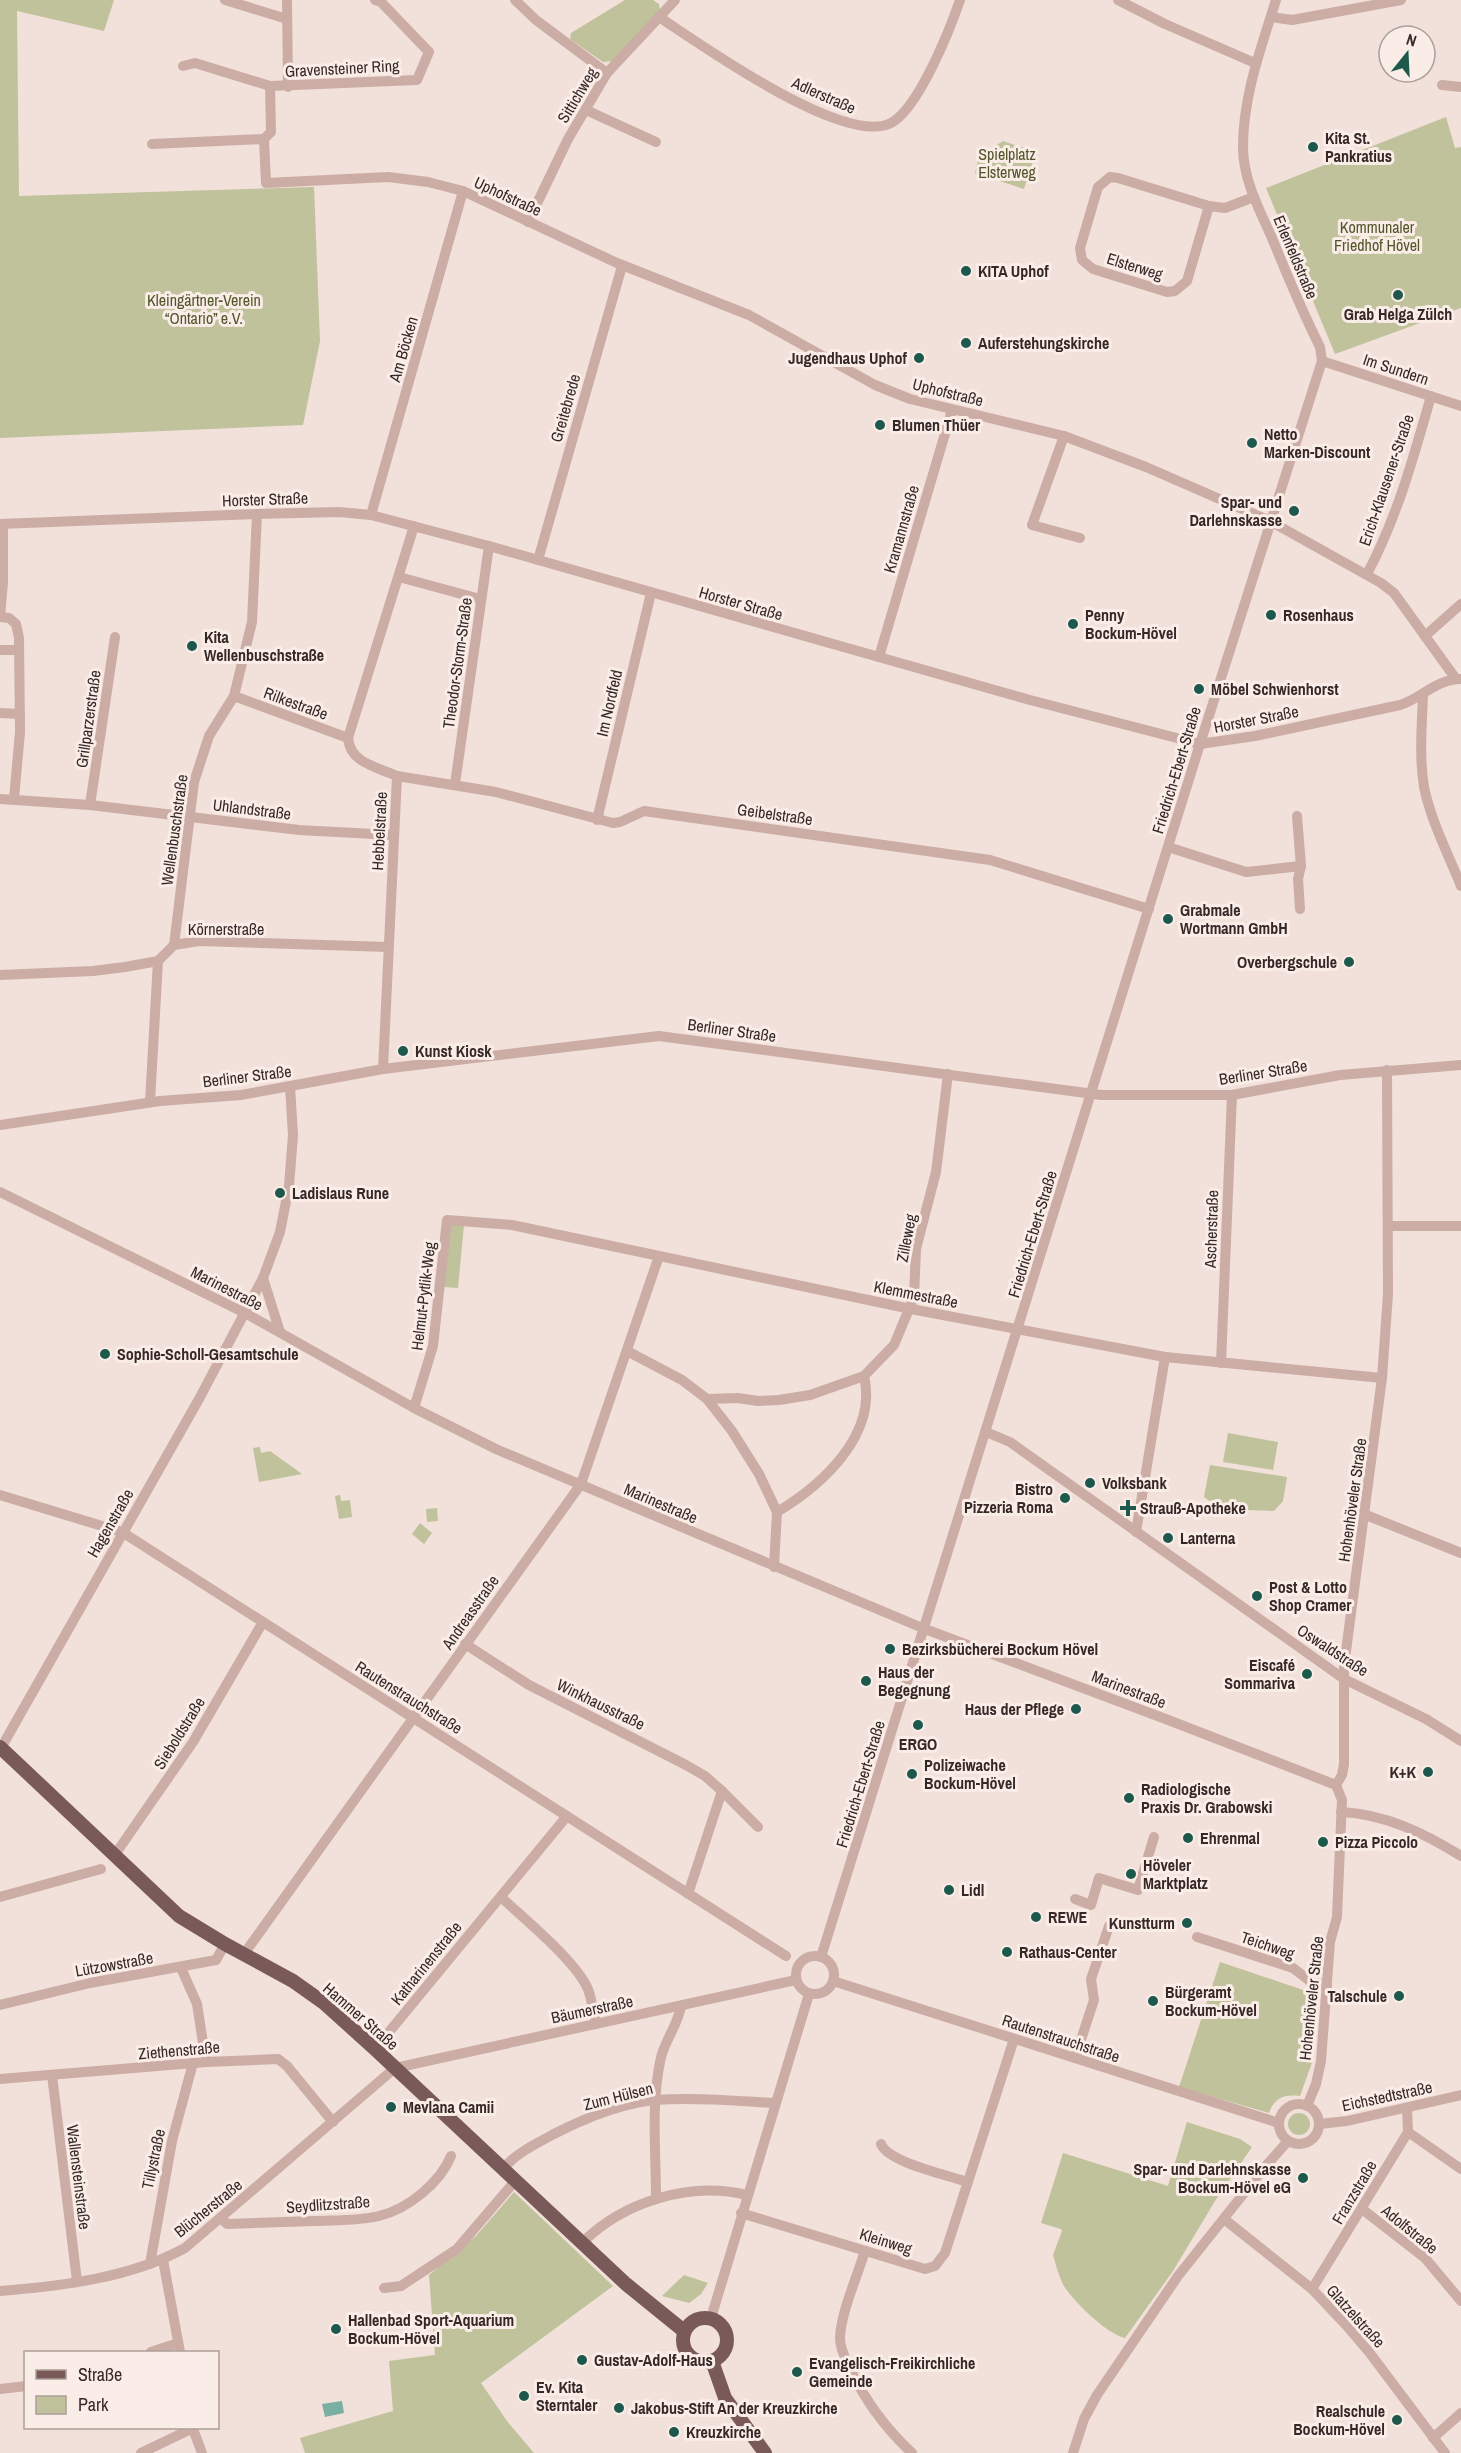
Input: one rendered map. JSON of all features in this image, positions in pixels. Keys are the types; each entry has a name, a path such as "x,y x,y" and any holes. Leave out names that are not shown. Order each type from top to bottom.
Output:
{"main road":[{"name":"Hammer Straße","path":"1,1747 171,1910 225,1944 305,1989 375,2049 626,2284 684,2331"},
{"path":"711,2318 721,2325 727,2336 725,2349 712,2361 700,2362 690,2357 684,2348 684,2331 695,2320 711,2318"},
{"path":"712,2361 725,2398 765,2453"}],"street":[{"path":"225,0 287,19"},
{"path":"287,0 288,87"},
{"name":"Gravensteiner Ring","path":"183,66 195,63 270,86 417,80 429,52 381,2 375,0"},
{"path":"515,0 536,20 607,73"},
{"name":"Sittichweg","path":"528,222 559,157 607,73 675,0"},
{"name":"Adlerstraße","path":"659,17 747,75 801,103 847,123 873,128 892,122 908,106 931,68 960,0"},
{"path":"1118,0 1165,24 1256,63"},
{"name":"Erlenfeldstraße","path":"1276,0 1256,63 1246,109 1243,147 1247,177 1254,197 1320,347 1322,361"},
{"path":"1271,17 1292,20 1401,0"},
{"path":"1442,84 1461,87"},
{"path":"152,144 264,140 271,132 270,86"},
{"path":"586,110 656,142"},
{"name":"Uphofstraße","path":"264,140 267,183 388,177 428,182 463,191 622,266 749,315 875,385 910,399 1064,436 1199,488 1270,521 1367,574 1394,593 1459,679"},
{"name":"Elsterweg","path":"1209,206 1187,281 1175,291 1167,291 1093,269 1082,260 1080,248 1098,188 1110,177 1209,206 1225,207 1254,197"},
{"name":"Am Böcken","path":"371,515 463,191"},
{"name":"Greitebrede","path":"538,560 622,266"},
{"path":"1270,521 1322,361"},
{"name":"Im Sundern","path":"1322,361 1461,406"},
{"name":"Erich-Klausener-Straße","path":"1367,574 1394,513 1431,396"},
{"name":"Kramannstraße","path":"879,657 952,410"},
{"path":"1064,436 1032,525 1080,538"},
{"name":"Horster Straße","path":"1,524 339,512 371,515 489,546 1133,728 1200,744 1255,736 1381,710 1410,702 1441,682 1459,679"},
{"name":"Wellenbuschstraße","path":"174,945 194,782 209,736 234,696 252,622 257,514"},
{"name":"Friedrich-Ebert-Straße","path":"821,1957 1270,521"},
{"path":"1,524 0,617 9,618 16,624 19,650 20,732 14,799"},
{"path":"348,738 414,526"},
{"name":"Theodor-Storm-Straße","path":"456,784 489,546"},
{"path":"399,576 480,600"},
{"name":"Im Nordfeld","path":"597,820 651,593"},
{"path":"1425,636 1461,604"},
{"name":"Grillparzerstraße","path":"90,806 115,637"},
{"path":"0,650 19,650"},
{"path":"1423,694 1424,786 1429,805 1461,886"},
{"name":"Rilkestraße","path":"234,696 348,738"},
{"path":"0,713 20,714"},
{"name":"Hebbelstraße","path":"348,738 349,747 358,759 397,776 383,1069"},
{"name":"Geibelstraße","path":"397,776 496,792 613,824 644,811 990,860 1149,909"},
{"name":"Uhlandstraße","path":"0,799 189,816 299,830 393,835"},
{"path":"1297,816 1300,909"},
{"path":"1168,847 1246,872 1300,866"},
{"name":"Körnerstraße","path":"158,961 174,945 199,941 388,947"},
{"path":"0,975 93,972 158,961 150,1102"},
{"name":"Berliner Straße","path":"0,1125 150,1102 241,1095 383,1069 659,1036 1091,1095 1232,1095 1340,1075 1461,1065"},
{"name":"Hohenhöveler Straße","path":"1307,2106 1316,2084 1321,2061 1330,1942 1337,1917 1342,1800 1336,1785 1342,1775 1344,1764 1344,1679 1382,1378 1388,1294 1387,1070"},
{"name":"Zilleweg","path":"707,1399 738,1398 758,1401 810,1395 864,1377 894,1345 911,1309 916,1249 936,1172 948,1074"},
{"path":"245,1313 263,1278 280,1232 289,1186 293,1135 290,1086"},
{"name":"Ascherstraße","path":"1221,1363 1232,1095"},
{"name":"Marinestraße","path":"0,1192 245,1313 414,1408 498,1450 925,1629 1336,1785"},
{"name":"Klemmestraße","path":"447,1220 512,1225 911,1309 1165,1357 1382,1378"},
{"name":"Helmut-Pytlik-Weg","path":"414,1408 433,1346 447,1220"},
{"path":"1389,1226 1461,1226"},
{"name":"Andreasstraße","path":"244,1954 581,1485 659,1256"},
{"path":"263,1278 280,1332"},
{"name":"Hagenstraße","path":"1,1747 199,1399 245,1313"},
{"path":"627,1351 682,1380 707,1399 732,1431 759,1474 777,1512 777,1549 774,1567"},
{"path":"1136,1532 1165,1357"},
{"path":"777,1512 825,1478 845,1453 862,1420 867,1403 864,1377"},
{"name":"Oswaldstraße","path":"986,1432 1010,1442 1344,1679 1426,1719 1461,1741"},
{"name":"Rautenstrauchstraße","path":"0,1495 122,1532 786,1956"},
{"path":"1366,1515 1461,1553"},
{"name":"Sieboldstraße","path":"114,1856 192,1742 263,1622"},
{"name":"Winkhausstraße","path":"465,1644 529,1685 705,1776 759,1827"},
{"path":"688,1894 722,1791"},
{"path":"1341,1812 1358,1813 1395,1823 1436,1840 1461,1856"},
{"name":"Katharinenstraße","path":"375,2049 567,1816"},
{"path":"1075,1899 1090,1905 1099,1878 1138,1890 1154,1837"},
{"path":"0,1898 101,1869"},
{"path":"501,1897 557,1950 582,1978 589,1991 596,2024"},
{"path":"1075,2058 1094,2000 1091,1979 1109,1926"},
{"name":"Teichweg","path":"1197,1937 1293,1968 1310,1981 1326,1986"},
{"name":"Lützowstraße","path":"0,2005 90,1983 216,1960 225,1944"},
{"path":"821,1957 832,1966 833,1982 826,1991 815,1995 809,1994 799,1986 796,1980 797,1969 804,1959 821,1957"},
{"path":"182,1968 197,2004 206,2062"},
{"name":"Bäumerstraße","path":"395,2068 796,1980"},
{"name":"Rautenstrauchstraße","path":"833,1982 1279,2123"},
{"path":"711,2318 809,1994"},
{"path":"656,2198 656,2100 660,2062 681,2006"},
{"name":"Kleinweg","path":"741,2213 925,2269 935,2266 945,2253 1014,2039"},
{"name":"Ziethenstraße","path":"0,2079 206,2062 278,2059 287,2066 333,2122"},
{"name":"Tillystraße","path":"150,2264 172,2141 193,2063"},
{"name":"Blücherstraße","path":"0,2291 77,2281 150,2264 185,2248 395,2068"},
{"name":"Wallensteinstraße","path":"52,2075 77,2281"},
{"name":"Eichstedtstraße","path":"1319,2124 1347,2121 1461,2096"},
{"name":"Zum Hülsen","path":"503,2169 513,2157 579,2121 625,2106 656,2100 775,2103"},
{"path":"1301,2104 1307,2106 1316,2113 1319,2124 1316,2136 1300,2144 1288,2141 1281,2133 1279,2123 1281,2117 1289,2107 1301,2104"},
{"path":"1407,2108 1408,2132 1461,2169"},
{"name":"Franzstraße","path":"1312,2289 1408,2132"},
{"path":"1072,2453 1084,2419 1097,2395 1178,2276 1288,2141"},
{"path":"882,2144 884,2150 895,2158 968,2182"},
{"name":"Seydlitzstraße","path":"221,2218 227,2224 347,2220 379,2216 398,2209 427,2188 446,2168 451,2156"},
{"path":"384,2288 406,2283 457,2249 515,2181"},
{"path":"582,2243 606,2221 656,2198 703,2192 736,2192 747,2195"},
{"name":"Adolfstraße","path":"1362,2209 1425,2258 1461,2301"},
{"name":"Glatzelstraße","path":"1224,2219 1312,2289 1369,2352 1445,2453"},
{"path":"865,2251 842,2324 840,2340 844,2356 862,2394 886,2428 912,2453"},
{"path":"158,2351 179,2348 163,2260"},
{"path":"0,2390 24,2386"},
{"path":"1433,2438 1461,2413"},
{"path":"141,2453 191,2429"},
{"path":"193,2429 202,2453"}],"green space":[{"name":"Kleingärtner-Verein “Ontario” e.V.","path":"0,0 114,0 104,31 17,11 19,196 314,187 320,341 303,425 0,438"},
{"path":"625,0 653,0 659,4 660,10 612,61 603,62 570,39 571,33"},
{"name":"Kommunaler Friedhof Hövel","path":"1446,117 1455,148 1461,147 1461,308 1335,354 1266,188"},
{"name":"Spielplatz Elsterweg","path":"1003,141 1036,152 1024,189 975,173 979,156"},
{"path":"450,1224 464,1225 458,1288 444,1287"},
{"path":"1228,1433 1278,1442 1273,1470 1223,1462"},
{"path":"260,1447 261,1453 270,1451 302,1474 259,1482 253,1448"},
{"path":"1210,1465 1287,1477 1283,1501 1274,1511 1228,1508 1211,1502 1204,1497"},
{"path":"340,1495 341,1501 350,1500 352,1517 339,1519 335,1496"},
{"path":"437,1508 438,1521 427,1522 426,1509"},
{"path":"420,1523 432,1533 424,1544 412,1534"},
{"path":"1220,1962 1318,1995 1313,2060 1300,2096 1280,2098 1269,2113 1179,2087"},
{"path":"1299,2113 1307,2116 1310,2124 1307,2132 1299,2135 1291,2132 1288,2124 1291,2116"},
{"path":"1187,2122 1240,2139 1252,2147 1215,2201 1173,2271 1125,2338 1100,2324 1069,2293 1061,2279 1053,2255 1062,2231 1041,2223 1063,2153 1168,2186"},
{"path":"514,2192 613,2286 481,2383 507,2421 534,2453 305,2453 300,2438 393,2411 389,2361 435,2355 429,2275 476,2236"},
{"path":"684,2275 708,2283 701,2294 689,2303 662,2296"}],"water":[{"path":"342,2401 344,2413 325,2417 322,2404"}],"place":[{"name":"Kita St. Pankratius","path":"1313,147"},
{"name":"KITA Uphof","path":"966,271"},
{"name":"Grab Helga Zülch","path":"1398,295"},
{"name":"Auferstehungskirche","path":"966,343"},
{"name":"Jugendhaus Uphof","path":"919,358"},
{"name":"Blumen Thüer","path":"880,425"},
{"name":"Netto Marken-Discount","path":"1252,443"},
{"name":"Spar- und Darlehnskasse","path":"1294,511"},
{"name":"Rosenhaus","path":"1271,615"},
{"name":"Penny Bockum-Hövel","path":"1073,624"},
{"name":"Kita Wellenbuschstraße","path":"192,646"},
{"name":"Möbel Schwienhorst","path":"1199,689"},
{"name":"Grabmale Wortmann GmbH","path":"1168,919"},
{"name":"Overbergschule","path":"1349,962"},
{"name":"Kunst Kiosk","path":"403,1051"},
{"name":"Ladislaus Rune","path":"280,1193"},
{"name":"Sophie-Scholl-Gesamtschule","path":"105,1354"},
{"name":"Volksbank","path":"1090,1483"},
{"name":"Bistro Pizzeria Roma","path":"1065,1498"},
{"name":"Strauß-Apotheke","path":"1128,1508"},
{"name":"Lanterna","path":"1168,1538"},
{"name":"Post & Lotto Shop Cramer","path":"1257,1596"},
{"name":"Bezirksbücherei Bockum Hövel","path":"890,1649"},
{"name":"Eiscafé Sommariva","path":"1307,1674"},
{"name":"Haus der Begegnung","path":"866,1681"},
{"name":"Haus der Pflege","path":"1076,1709"},
{"name":"ERGO","path":"918,1725"},
{"name":"K+K","path":"1428,1772"},
{"name":"Polizeiwache Bockum-Hövel","path":"912,1774"},
{"name":"Radiologische Praxis Dr. Grabowski","path":"1129,1798"},
{"name":"Ehrenmal","path":"1188,1838"},
{"name":"Pizza Piccolo","path":"1323,1842"},
{"name":"Höveler Marktplatz","path":"1131,1874"},
{"name":"Lidl","path":"949,1890"},
{"name":"REWE","path":"1036,1917"},
{"name":"Kunstturm","path":"1187,1923"},
{"name":"Rathaus-Center","path":"1007,1952"},
{"name":"Talschule","path":"1399,1996"},
{"name":"Bürgeramt Bockum-Hövel","path":"1153,2001"},
{"name":"Mevlana Camii","path":"391,2107"},
{"name":"Spar- und Darlehnskasse Bockum-Hövel eG","path":"1303,2178"},
{"name":"Hallenbad Sport-Aquarium Bockum-Hövel","path":"336,2329"},
{"name":"Gustav-Adolf-Haus","path":"582,2360"},
{"name":"Evangelisch-Freikirchliche Gemeinde","path":"797,2372"},
{"name":"Ev. Kita Sterntaler","path":"524,2396"},
{"name":"Jakobus-Stift An der Kreuzkirche","path":"619,2408"},
{"name":"Realschule Bockum-Hövel","path":"1397,2420"},
{"name":"Kreuzkirche","path":"674,2432"}]}
